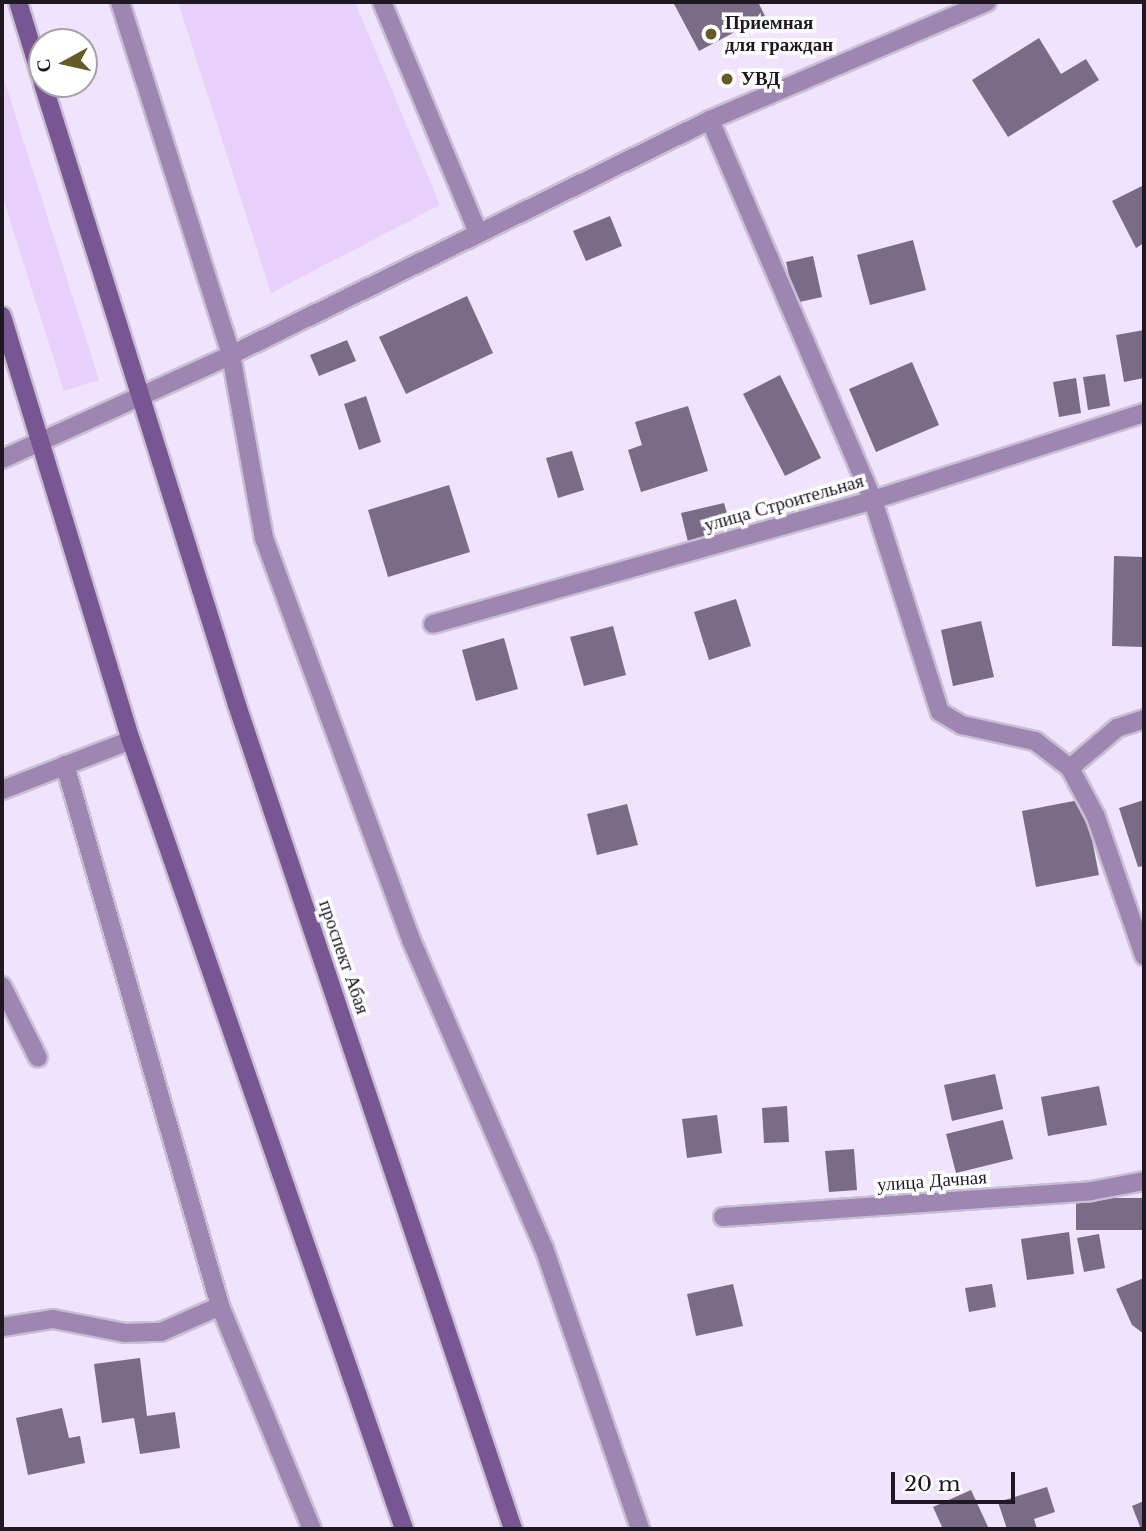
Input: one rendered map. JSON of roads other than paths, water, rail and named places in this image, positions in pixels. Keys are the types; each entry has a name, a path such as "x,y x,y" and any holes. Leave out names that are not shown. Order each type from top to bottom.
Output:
{"main road":[{"name":"проспект Абая","path":"18,2 28,34"},
{"name":"проспект Абая","path":"48,98 144,395 237,705 513,1529"},
{"path":"2,317 131,740 404,1529"}],"street":[{"path":"120,2 231,355 264,538 412,942 544,1248 640,1529"},
{"path":"382,2 478,233"},
{"path":"2,459 231,355 710,120 987,2"},
{"path":"710,120 873,500 940,712 962,726 1035,741 1070,768 1096,817 1144,956"},
{"name":"улица Строительная","path":"433,624 873,500 1144,413"},
{"path":"1070,768 1117,728 1144,719"},
{"path":"2,790 131,740"},
{"path":"65,765 220,1306 312,1529"},
{"path":"2,986 38,1058"},
{"name":"улица Дачная","path":"723,1217 1091,1191 1144,1181"},
{"path":"2,1327 53,1319 125,1333 161,1332 220,1306"}],"place":[{"name":"Приемная для граждан","path":"711,34"},
{"name":"УВД","path":"727,79"}]}
